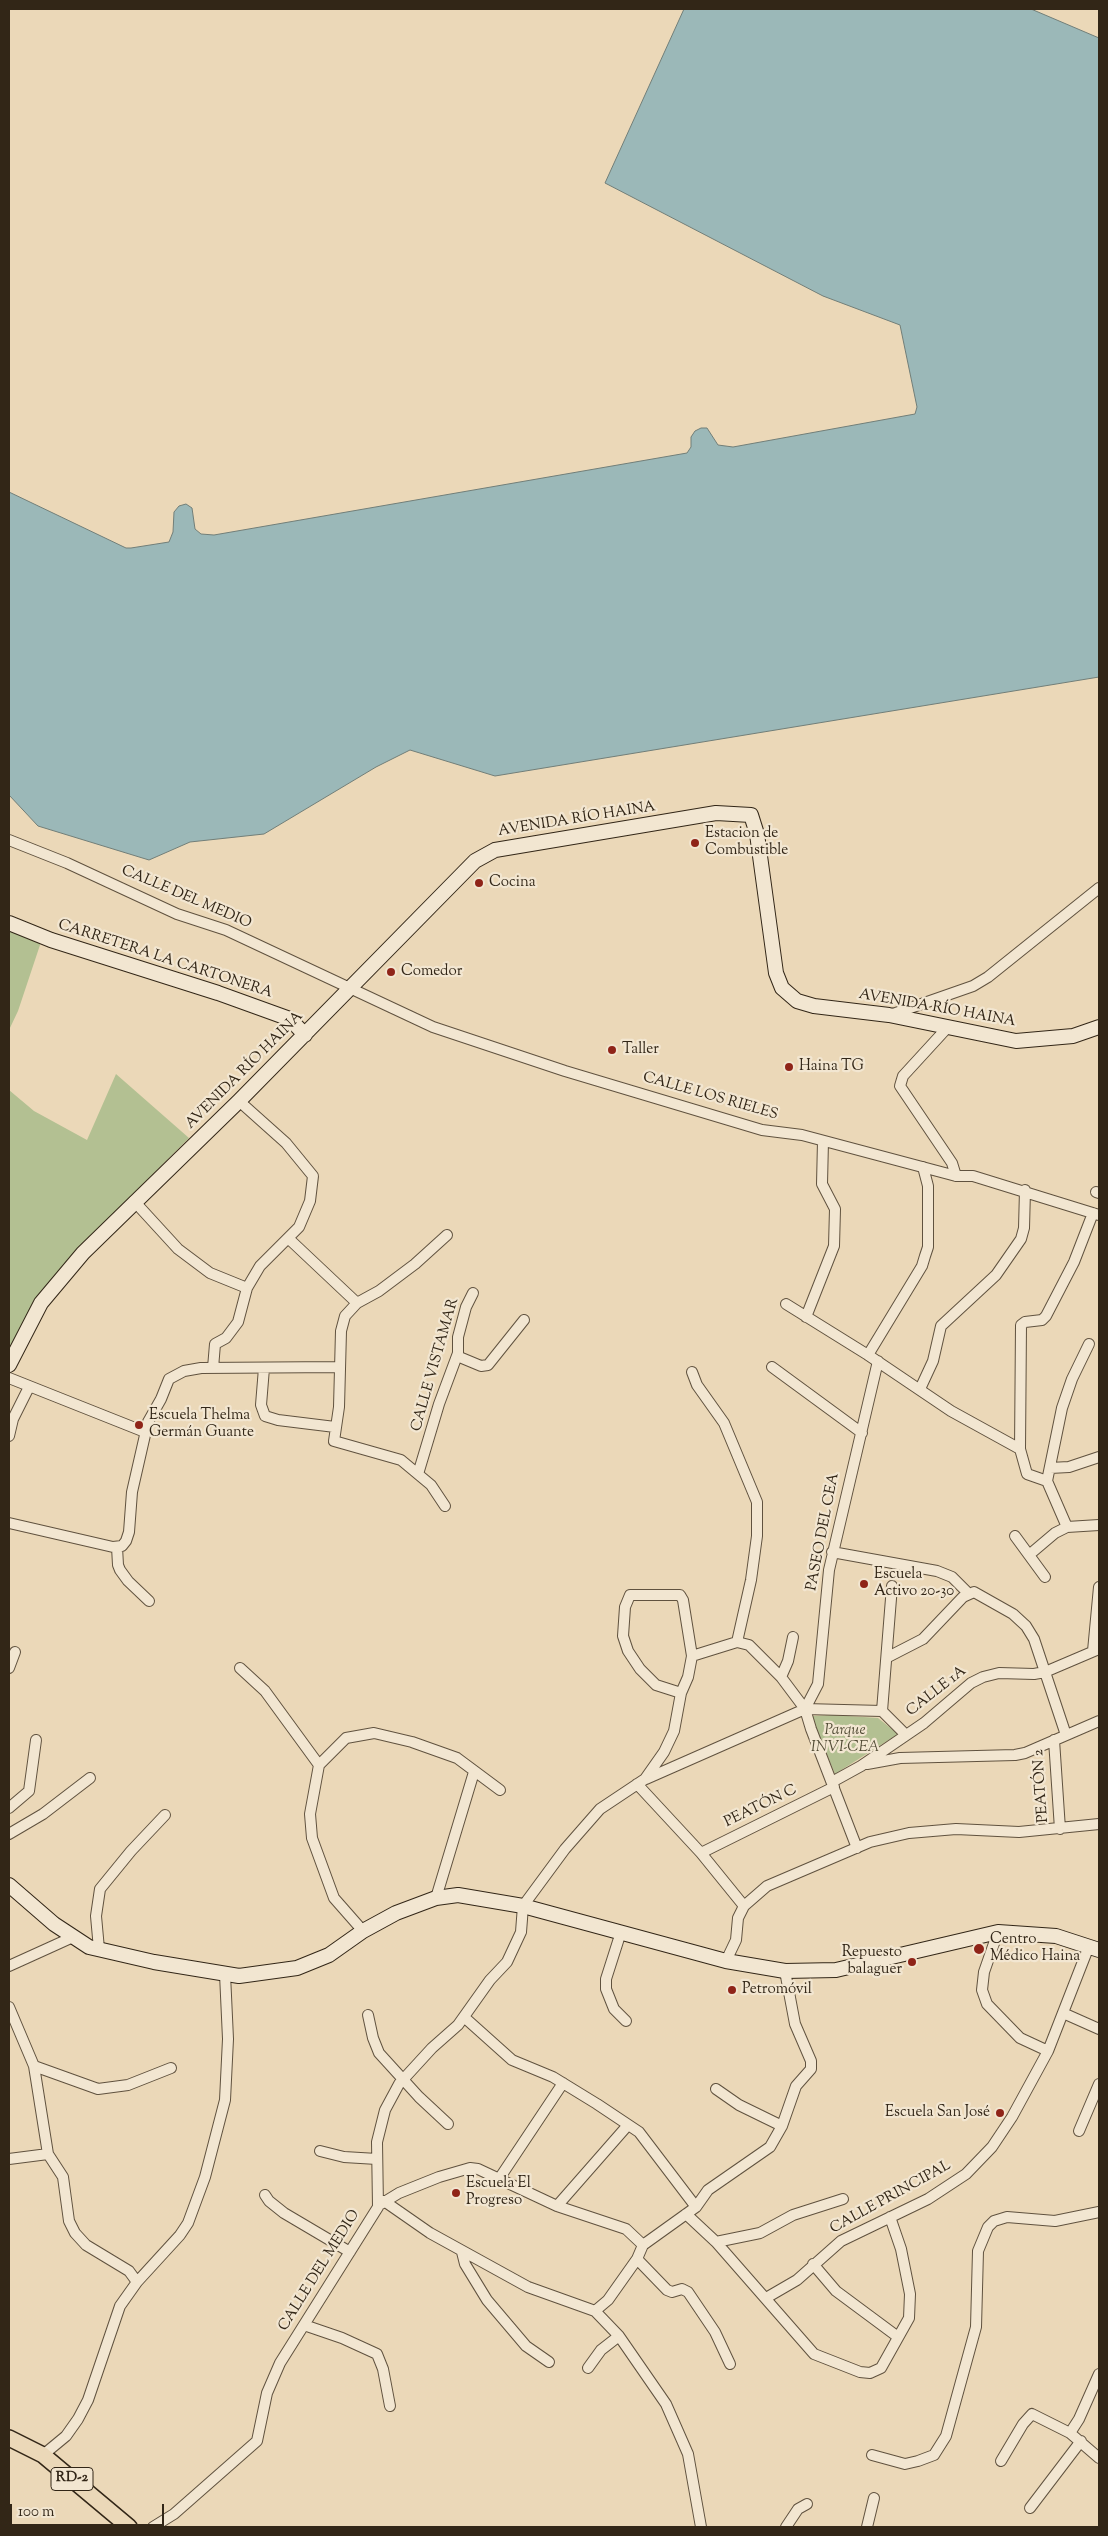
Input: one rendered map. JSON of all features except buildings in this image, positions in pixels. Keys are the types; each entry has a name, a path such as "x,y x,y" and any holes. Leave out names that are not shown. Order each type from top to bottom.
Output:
{"main road":[{"name":"RD-2","path":"9,2438 43,2455 129,2527"}],"street":[{"name":"AVENIDA RÍO HAINA","path":"9,1365 41,1303 82,1253 305,1035 474,861 495,850 716,813 735,812 750,815 757,834 776,973 782,988 797,1001 814,1006 889,1015 1016,1041 1073,1036 1099,1027"},
{"name":"CALLE DEL MEDIO","path":"9,840 67,863 177,914 226,930 350,989"},
{"path":"889,1015 973,986 988,977 1099,888"},
{"name":"CARRETERA LA CARTONERA","path":"9,923 51,940 290,1018 305,1035"},
{"name":"CALLE LOS RIELES","path":"350,989 433,1027 565,1071 762,1130 823,1141 956,1176 973,1176 1025,1190 1096,1214"},
{"path":"947,1028 903,1076 900,1086 952,1163 956,1176"},
{"path":"213,1368 215,1344 226,1338 238,1322 247,1288 260,1266 299,1227 310,1201 313,1176 286,1142 239,1101"},
{"path":"806,1317 834,1246 835,1209 822,1184 823,1141"},
{"path":"868,1355 922,1266 928,1247 928,1186 923,1167"},
{"path":"920,1389 933,1361 941,1326 996,1275 1021,1239 1024,1228 1025,1190"},
{"path":"134,1201 178,1249 210,1273 247,1288"},
{"path":"1047,1481 1027,1474 1020,1449 1021,1325 1025,1322 1042,1320 1046,1316 1096,1214"},
{"path":"445,1506 431,1485 401,1460 334,1441 339,1407 342,1331 345,1316 357,1303 399,1276 448,1235"},
{"path":"288,1238 357,1303"},
{"name":"CALLE VISTAMAR","path":"418,1474 439,1404 457,1356 458,1336 466,1307 473,1293"},
{"path":"786,1304 878,1361 951,1411 1020,1449"},
{"path":"457,1356 480,1366 488,1365 524,1320"},
{"path":"1067,1527 1047,1481 1062,1408 1089,1344"},
{"name":"PASEO DEL CEA","path":"805,1709 818,1684 832,1552 878,1361"},
{"path":"9,1523 115,1547 122,1546 129,1532 132,1492 145,1432 169,1379 184,1371 213,1368 340,1367"},
{"path":"772,1367 862,1433"},
{"path":"264,1368 261,1405 265,1416 278,1420 335,1427"},
{"path":"692,1372 697,1385 724,1423 757,1502 757,1536 751,1580 737,1642"},
{"path":"9,1378 145,1432"},
{"path":"9,1436 13,1419 29,1387"},
{"path":"1050,1468 1070,1468 1099,1457"},
{"path":"1029,1555 1055,1533 1067,1527 1099,1526"},
{"path":"1015,1536 1045,1577"},
{"path":"115,1547 120,1570 128,1581 149,1601"},
{"path":"832,1552 937,1571 952,1577 968,1593"},
{"path":"882,1711 888,1657 892,1586"},
{"path":"1096,1650 1099,1587"},
{"path":"888,1657 923,1638 968,1593 974,1592 1013,1614 1026,1626 1034,1639 1066,1735"},
{"path":"641,1782 664,1752 674,1731 681,1693 692,1656 683,1600 680,1596 630,1595 625,1608 623,1636 628,1652 656,1685 681,1693"},
{"path":"781,1677 788,1661 793,1637"},
{"path":"692,1656 737,1642 749,1645 781,1677 805,1709 811,1729 858,1848"},
{"name":"CALLE 1A","path":"833,1785 906,1735 982,1676 999,1673 1034,1674 1045,1672 1096,1650"},
{"path":"9,1668 15,1652"},
{"path":"240,1668 265,1690 318,1765"},
{"path":"523,1906 565,1849 600,1809 641,1782 805,1709 882,1711 906,1735"},
{"path":"861,1766 900,1758 1014,1755 1025,1753 1099,1721"},
{"path":"364,1931 334,1898 312,1838 310,1814 318,1765 346,1738 374,1733 412,1742 457,1758 500,1790"},
{"path":"9,1808 29,1791 36,1740"},
{"name":"PEATÓN 2","path":"1054,1740 1060,1829"},
{"path":"436,1898 474,1772"},
{"path":"9,1834 43,1814 90,1778"},
{"path":"641,1782 744,1906"},
{"name":"PEATÓN C","path":"701,1853 833,1785"},
{"path":"99,1950 96,1916 100,1889 165,1815"},
{"path":"726,1961 736,1940 738,1918 744,1906 767,1886 870,1842 918,1832 956,1829 1019,1832 1099,1824"},
{"path":"9,1885 54,1924 89,1947 154,1962 239,1976 298,1968 329,1955 364,1931 396,1913 436,1898 458,1894 523,1906 726,1961 785,1971 836,1970 998,1932 1056,1936 1094,1948"},
{"name":"CALLE DEL MEDIO","path":"153,2527 174,2514 257,2441 267,2393 280,2362 381,2204 377,2142 385,2110 403,2080 464,2017 490,1980 507,1962 521,1932 523,1906"},
{"path":"621,1932 606,1979 606,1989 614,2009 626,2021"},
{"path":"998,1932 984,1972 982,1990 987,2004 1020,2038 1048,2052"},
{"path":"9,1966 73,1937"},
{"name":"CALLE PRINCIPAL","path":"766,2298 797,2280 840,2241 928,2199 966,2174 992,2147 1012,2117 1048,2052 1063,2013 1094,1948"},
{"path":"595,2311 608,2300 638,2259 643,2245 696,2207 708,2190 770,2147 782,2126 796,2086 811,2069 811,2061 795,2024 785,1971"},
{"path":"43,2455 66,2436 88,2400 120,2306 137,2282 164,2256 188,2223 205,2177 220,2125 228,2066 225,1974"},
{"path":"9,2008 34,2066 48,2154 64,2178 69,2221 75,2233 86,2245 129,2271 137,2282"},
{"path":"1063,2013 1099,2029"},
{"path":"368,2015 373,2038 379,2053 403,2080 448,2124"},
{"path":"464,2017 512,2060 563,2084 639,2132 696,2207"},
{"path":"34,2066 98,2089 128,2085 171,2068"},
{"path":"499,2178 563,2084"},
{"path":"1079,2132 1099,2084"},
{"path":"716,2089 739,2105 782,2126"},
{"path":"557,2206 628,2125"},
{"path":"320,2151 344,2157 378,2159"},
{"path":"9,2159 48,2154"},
{"path":"381,2204 439,2176 470,2168 485,2171 557,2206 626,2229 643,2245"},
{"path":"265,2195 284,2213 350,2252"},
{"path":"716,2242 760,2233 793,2215 843,2199"},
{"path":"381,2204 430,2234 528,2287 595,2311 619,2336 666,2404 688,2454 701,2527"},
{"path":"872,2455 905,2464 918,2461 934,2455 946,2436 976,2328 978,2251 988,2227 994,2221 1007,2217 1055,2221 1099,2212"},
{"path":"686,2214 716,2242 818,2357 860,2372 876,2372 881,2368 909,2318 910,2294 901,2249 890,2217"},
{"path":"462,2252 465,2264 487,2300 526,2346 549,2362"},
{"path":"638,2259 667,2290 672,2292 682,2290 688,2292 716,2332 730,2364"},
{"path":"814,2264 836,2291 898,2337"},
{"path":"304,2325 342,2338 377,2354 384,2370 390,2406"},
{"path":"588,2368 601,2350 619,2336"},
{"path":"1070,2433 1079,2419 1099,2374"},
{"path":"1000,2461 1022,2424 1032,2414 1070,2433 1099,2458"},
{"path":"1030,2508 1081,2441"},
{"path":"867,2527 874,2498"},
{"path":"786,2527 798,2509 807,2504"}],"green space":[{"path":"9,930 41,942 18,1011 9,1030"},
{"path":"116,1074 189,1138 79,1248 9,1351 9,1090 34,1111 87,1140"},
{"name":"Parque INVI-CEA","path":"833,1715 878,1718 898,1734 835,1774 811,1716"}],"water":[{"path":"684,9 1031,9 1099,38 1099,677 495,776 410,750 376,767 264,834 190,842 149,860 38,826 9,795 9,492 126,548 131,548 169,542 173,532 174,512 179,506 186,504 192,508 195,529 201,534 214,535 687,453 691,447 691,437 695,431 701,428 707,428 718,445 733,447 915,414 917,407 900,325 823,296 605,183"}],"place":[{"name":"Estacion de Combustible","path":"695,843"},
{"name":"Cocina","path":"479,883"},
{"name":"Comedor","path":"391,972"},
{"name":"Taller","path":"612,1050"},
{"name":"Haina TG","path":"789,1067"},
{"name":"Escuela Thelma Germán Guante","path":"139,1425"},
{"name":"Escuela Activo 20-30","path":"864,1584"},
{"name":"Centro Médico Haina","path":"979,1949"},
{"name":"Repuesto balaguer","path":"912,1962"},
{"name":"Petromóvil","path":"732,1990"},
{"name":"Escuela San José","path":"1000,2113"},
{"name":"Escuela El Progreso","path":"456,2193"}]}
